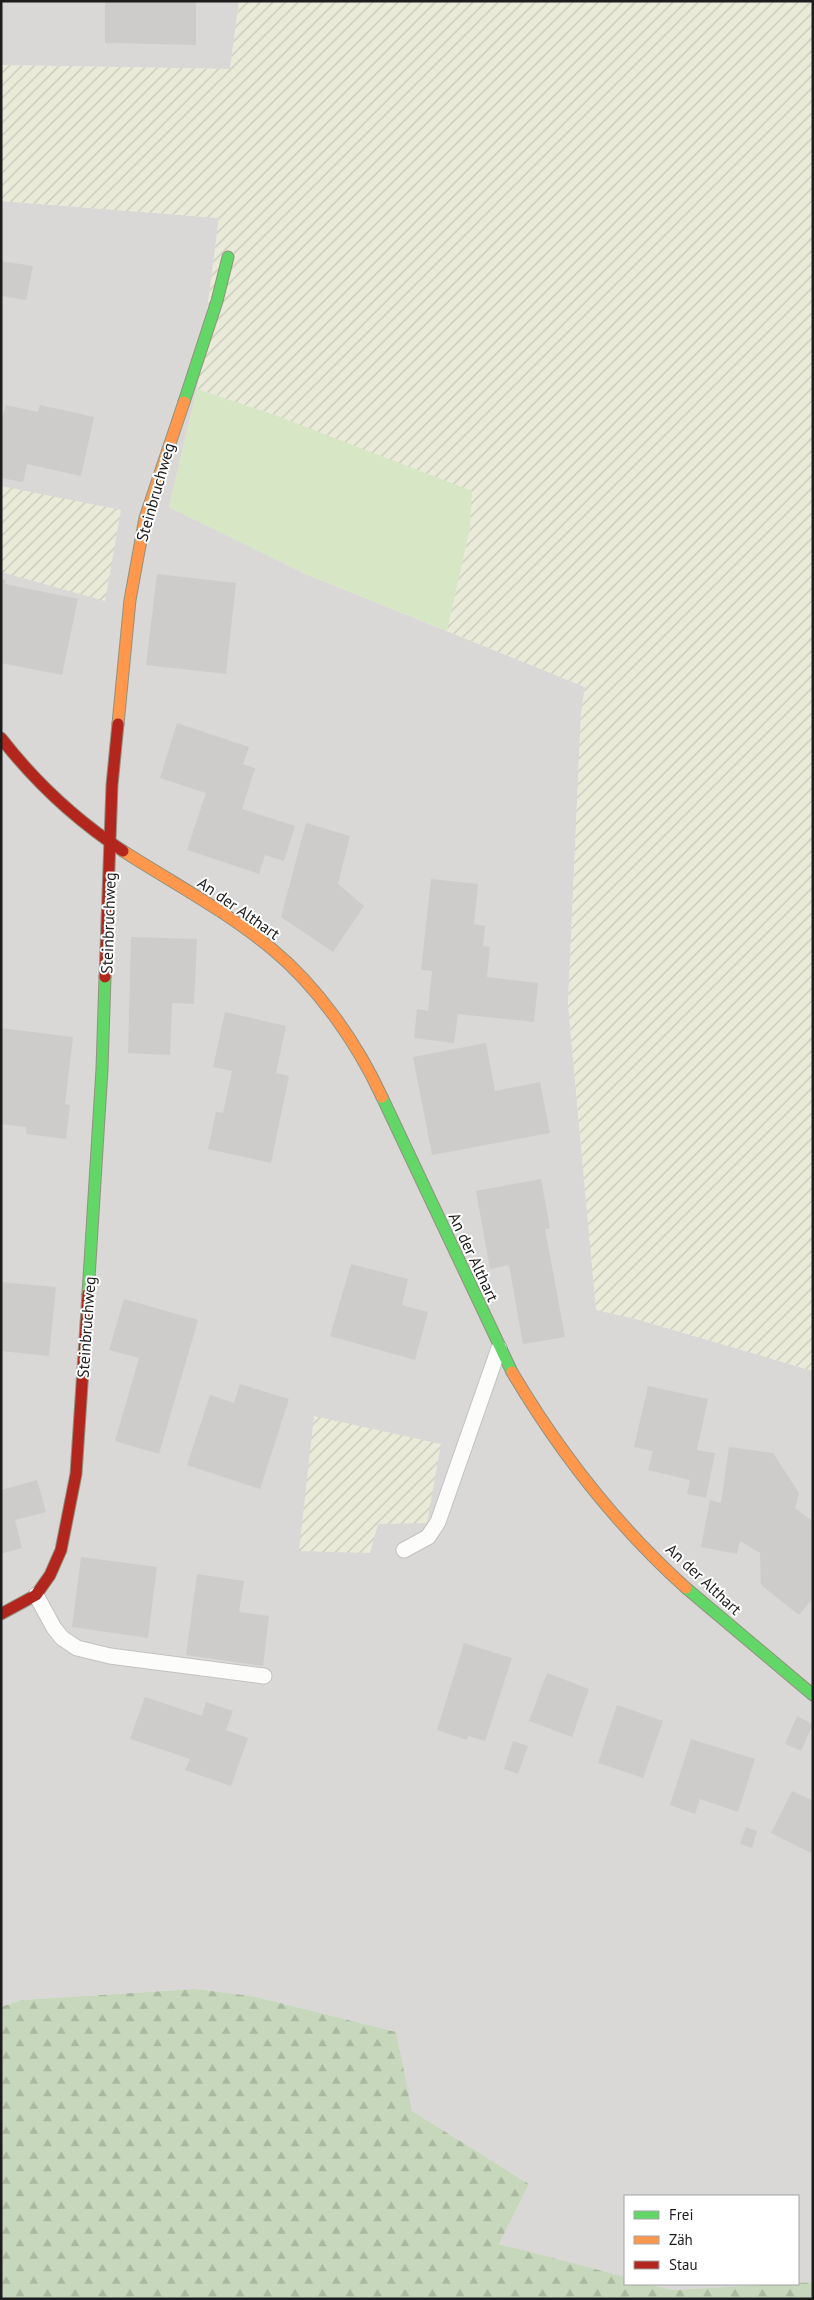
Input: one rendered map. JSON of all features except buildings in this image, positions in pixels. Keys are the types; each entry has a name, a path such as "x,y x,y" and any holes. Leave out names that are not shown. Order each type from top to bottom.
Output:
{"street":[{"name":"Steinbruchweg","path":"1,1614 36,1596 50,1575 61,1550 76,1474 102,1069 112,784 130,600 145,518 156,480 217,301 228,257"},
{"name":"An der Althart","path":"1,738 30,775 64,807 110,841 240,926 279,955 307,983 353,1045 380,1093 499,1348 529,1402 564,1454 616,1517 704,1603 813,1695"}],"lane":[{"path":"404,1550 428,1536 438,1522 499,1348"},
{"path":"36,1596 54,1628 62,1638 77,1648 110,1656 264,1676"}],"shaded area":[{"path":"1,1 239,1 230,69 1,65"},
{"path":"1,201 219,218 197,389 169,507 303,573 585,687 581,714 568,1004 596,1309 813,1371 813,2282 799,2283 799,2195 624,2195 624,2278 499,2244 529,2184 412,2111 395,2032 252,1996 195,1989 21,2000 1,2007"},
{"path":"653,2285 769,2285 673,2290"}],"green space":[{"path":"239,1 813,1 813,1371 636,1319 596,1310 568,1004 581,714 585,687 447,631 470,528 352,446 272,414 197,389 219,218 1,201 1,65 230,69"},
{"path":"197,389 272,414 472,491 470,528 447,631 303,573 169,507"},
{"path":"1,486 121,510 105,601 1,572"},
{"path":"314,1416 441,1444 427,1523 378,1524 370,1553 299,1551"},
{"path":"195,1989 252,1996 396,2032 412,2111 529,2184 499,2244 624,2277 624,2285 653,2285 673,2290 760,2285 799,2285 799,2283 813,2282 813,2299 1,2299 1,2007 21,2000"}],"traffic: fast":[{"path":"184,402 217,301 228,257"},
{"path":"88,1294 102,1069 105,977"},
{"path":"382,1097 512,1372"},
{"path":"686,1588 813,1695"}],"traffic: slow":[{"path":"118,724 130,600 145,518 184,402"},
{"path":"123,851 236,922 289,964 335,1017 361,1056 382,1097"},
{"path":"512,1372 530,1402 591,1487 636,1539 686,1588"}],"traffic: jam":[{"path":"105,977 112,785 118,724"},
{"path":"1,738 14,755 58,800 89,827 123,851"},
{"path":"1,1614 36,1595 50,1575 61,1550 76,1474 88,1294"}]}
